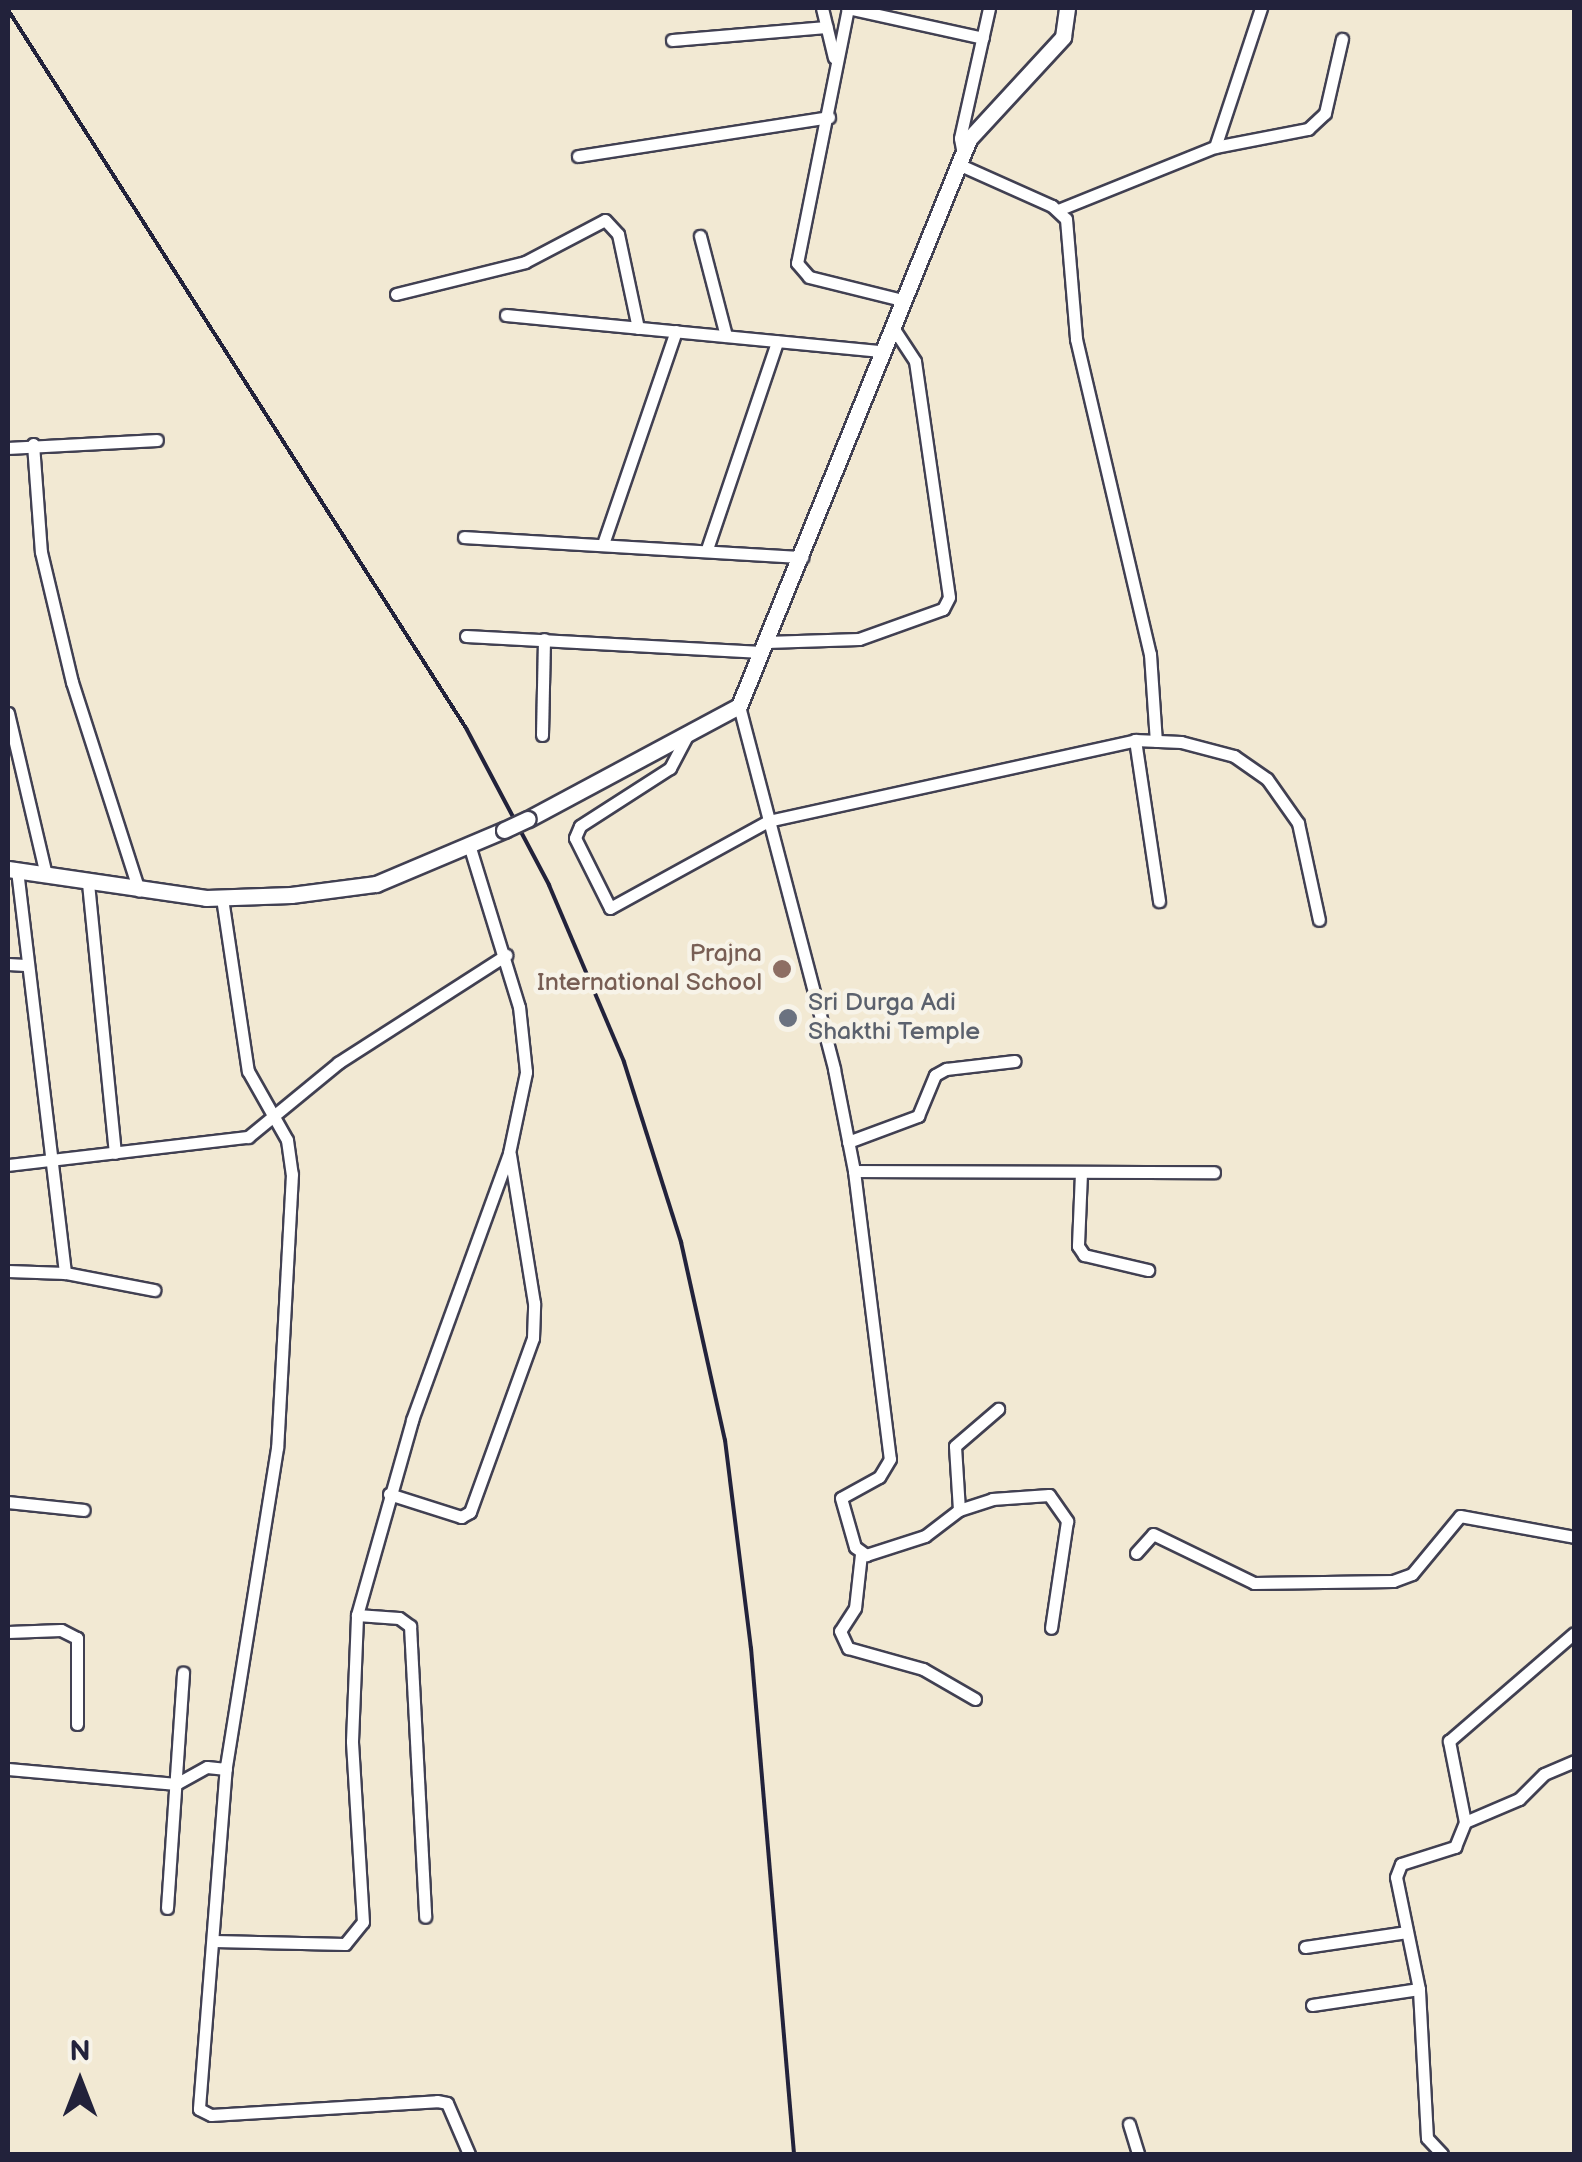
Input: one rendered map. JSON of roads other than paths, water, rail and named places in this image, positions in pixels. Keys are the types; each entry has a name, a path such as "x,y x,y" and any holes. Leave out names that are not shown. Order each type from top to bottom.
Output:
{"street":[{"path":"822,8 834,62"},
{"path":"902,300 809,278 797,263 829,117 834,62 847,8 982,38"},
{"path":"975,1699 923,1669 848,1648 840,1632 855,1608 861,1554 841,1498 879,1476 890,1459 854,1171 739,706 960,159 989,8"},
{"path":"960,159 1062,37 1066,8"},
{"path":"1215,147 1261,8"},
{"path":"672,40 826,27"},
{"path":"1058,210 1215,147 1318,122 1342,39"},
{"path":"578,156 829,117"},
{"path":"960,159 1058,210 1066,219 1076,338 1150,654 1156,741"},
{"path":"396,294 525,262 605,220 618,234 638,328"},
{"path":"700,236 726,336"},
{"path":"506,314 883,351"},
{"path":"466,636 764,647 859,639 943,609 949,598 914,361 892,326"},
{"path":"603,544 676,331"},
{"path":"707,549 777,342"},
{"path":"8,448 157,440"},
{"path":"33,444 35,524 72,682 140,892"},
{"path":"464,536 802,557"},
{"path":"542,735 544,639"},
{"path":"64,1273 53,1158 12,870 140,892 222,898 376,884 528,819 739,706"},
{"path":"8,713 46,875"},
{"path":"689,732 670,768 580,826 575,838 602,900 619,906 768,821 1135,740 1234,756 1267,779 1298,823 1319,920"},
{"path":"1135,740 1160,901"},
{"path":"214,1940 345,1944 363,1922 352,1740 357,1615 390,1494 510,1152 526,1072 506,955 469,844"},
{"path":"88,883 116,1153"},
{"path":"222,898 248,1071 274,1112 292,1158 277,1448 226,1769 203,2114 437,2101 447,2104 469,2154"},
{"path":"8,1165 248,1137 274,1112 506,955"},
{"path":"8,964 25,965"},
{"path":"848,1142 918,1116 935,1075 946,1069 1015,1061"},
{"path":"390,1494 462,1517 470,1512 533,1338 534,1303 510,1152"},
{"path":"854,1171 1214,1172"},
{"path":"1081,1174 1078,1246 1084,1254 1148,1270"},
{"path":"8,1271 64,1273 154,1290"},
{"path":"959,1510 955,1446 998,1409"},
{"path":"861,1554 925,1536 959,1510 992,1499 1056,1499 1067,1520 1051,1628"},
{"path":"8,1502 84,1510"},
{"path":"1136,1553 1153,1534 1254,1583 1393,1581 1412,1574 1460,1516 1574,1537"},
{"path":"357,1615 399,1618 410,1626 425,1917"},
{"path":"8,1632 61,1630 76,1638 76,1724"},
{"path":"1442,2154 1427,2138 1422,2108 1426,2069 1419,1989 1396,1877 1401,1864 1456,1847 1465,1822 1449,1741 1574,1633"},
{"path":"167,1908 183,1673"},
{"path":"1465,1822 1519,1799 1544,1774 1574,1761"},
{"path":"8,1769 176,1784 207,1768 226,1769"},
{"path":"1304,1946 1407,1932"},
{"path":"1312,2005 1419,1989"},
{"path":"1129,2124 1138,2154"}],"railway":[{"path":"8,10 466,728 549,885 624,1062 681,1242 725,1440 751,1648 794,2154"}],"place":[{"name":"Prajna International School","path":"782,969"},
{"name":"Sri Durga Adi Shakthi Temple","path":"788,1018"}]}
